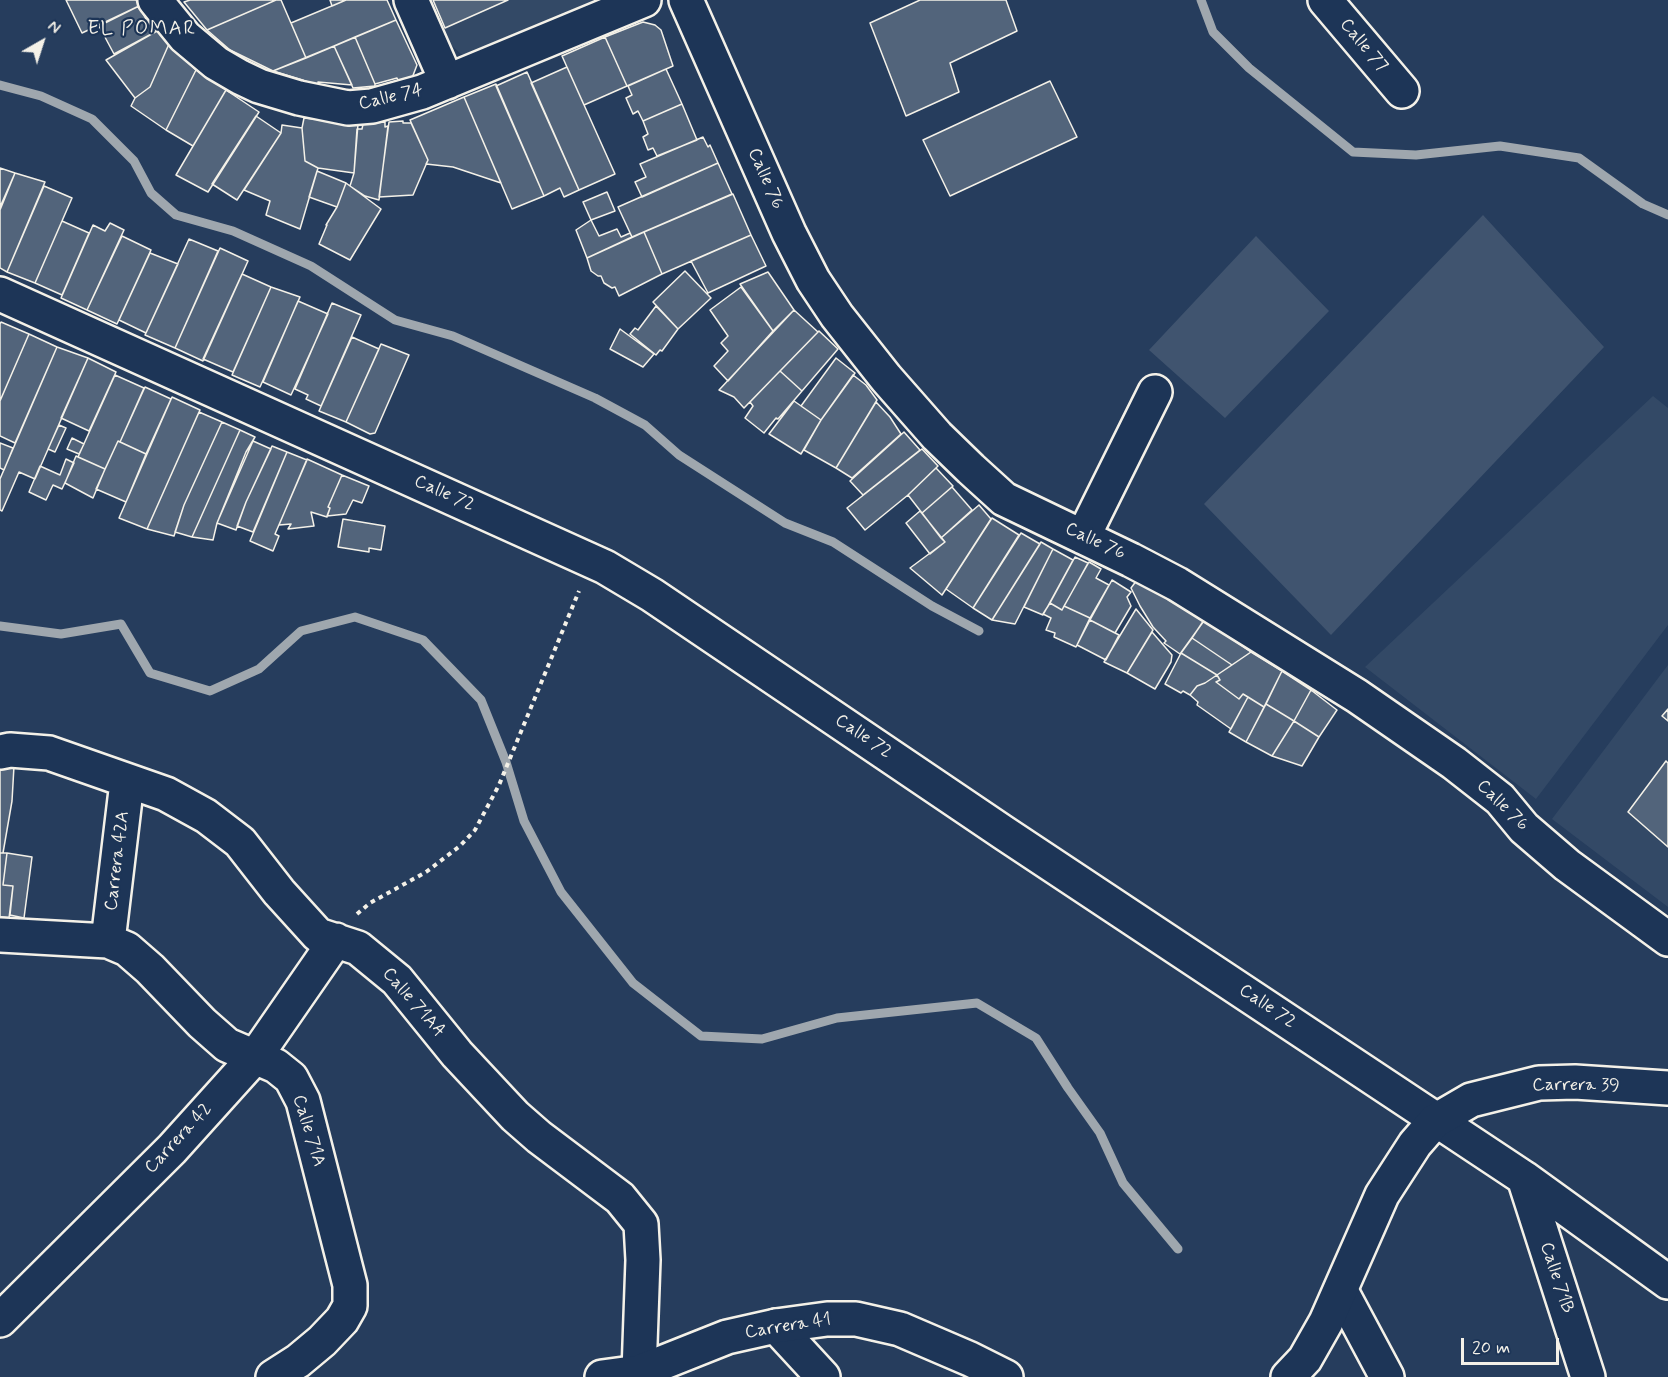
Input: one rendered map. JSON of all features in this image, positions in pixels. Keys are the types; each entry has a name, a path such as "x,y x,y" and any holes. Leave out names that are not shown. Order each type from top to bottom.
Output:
{"street":[{"name":"Calle 74","path":"155,0 185,37 216,63 259,86 299,98 348,108 372,106 414,95 644,0"},
{"path":"411,0 447,82"},
{"name":"Calle 76","path":"686,0 789,233 813,280 837,316 886,378 937,436 1004,499 1178,584 1357,696 1454,763 1500,799 1524,828 1567,864 1668,939"},
{"name":"Calle 77","path":"1325,0 1402,91"},
{"name":"Calle 72","path":"0,294 621,576 652,594 1004,833 1524,1178 1668,1282"},
{"path":"1083,537 1155,392"},
{"name":"Calle 71AA","path":"0,752 10,750 49,753 166,794 206,816 240,842 318,935 358,948 397,980 457,1054 515,1116 620,1198 641,1224 643,1260 639,1372"},
{"name":"Carrera 42A","path":"108,941 127,782"},
{"name":"Calle 71A","path":"0,934 108,941 127,949 227,1045 276,1066 291,1078 303,1101 350,1285 350,1306 342,1320 298,1361 273,1377"},
{"name":"Carrera 42","path":"0,1320 172,1149 255,1057 336,940"},
{"name":"Carrera 39","path":"1288,1377 1305,1359 1326,1322 1382,1195 1415,1144 1435,1121 1471,1100 1539,1083 1575,1082 1668,1088"},
{"name":"Calle 71B","path":"1524,1178 1588,1377"},
{"path":"1341,1292 1387,1377"},
{"name":"Carrera 41","path":"602,1377 639,1372 727,1337 776,1326 827,1319 856,1319 900,1329 1006,1377"},
{"path":"776,1326 823,1377"}],"path":[{"path":"336,940 343,927 369,903 426,872 460,846 475,830 499,785 581,586"}],"shaded area":[{"path":"433,0 596,0 466,54 461,54 451,45"},
{"path":"1483,215 1604,347 1331,635 1204,504"},
{"path":"1256,236 1329,311 1225,418 1149,350"},
{"path":"1653,396 1668,408 1668,625 1536,799 1365,667"},
{"path":"1668,665 1668,907 1552,819"}],"building":[{"path":"66,0 136,0 139,6 82,33"},
{"path":"190,0 276,0 207,30 184,2"},
{"path":"276,0 281,0 306,58 273,71 230,50 207,30"},
{"path":"330,0 346,0 332,6"},
{"path":"346,0 387,0 396,20 306,58 291,23"},
{"path":"433,0 508,0 445,28"},
{"path":"920,0 1006,0 1017,31 950,63 959,92 906,116 870,23"},
{"path":"139,6 147,21 157,31 114,54 99,26"},
{"path":"396,20 417,65 412,78 399,82 397,78 375,84 355,37"},
{"path":"643,22 655,25 661,30 673,66 627,86 605,37"},
{"path":"157,31 169,44 150,87 135,98 106,60"},
{"path":"355,37 375,86 353,88 334,46"},
{"path":"605,37 627,86 584,105 562,56"},
{"path":"169,44 196,70 166,130 131,106 135,98 150,87"},
{"path":"334,46 352,85 318,82 318,85 273,71"},
{"path":"567,67 615,174 579,190 531,83"},
{"path":"666,69 682,104 643,121 638,111 633,114 626,98 632,95 628,86"},
{"path":"196,70 226,90 193,146 166,130"},
{"path":"527,72 579,190 564,197 560,188 544,196 496,86"},
{"path":"1050,81 1077,137 950,196 923,140"},
{"path":"496,84 544,196 512,209 464,97"},
{"path":"226,90 259,112 208,192 176,175"},
{"path":"464,97 501,183 453,167 426,164 428,160 410,120"},
{"path":"682,104 697,140 657,156 653,148 648,150 643,137 648,134 643,121"},
{"path":"256,116 281,133 237,200 212,184"},
{"path":"304,118 358,124 354,173 318,168 305,161 302,128"},
{"path":"403,121 403,123 411,123 428,160 413,195 379,197 389,122"},
{"path":"385,122 385,127 388,126 379,200 365,196 350,186 354,173 357,129 362,129 363,124"},
{"path":"282,125 302,128 305,161 318,168 300,229 266,215 270,201 244,190 281,133"},
{"path":"703,137 708,147 710,145 718,163 642,197 635,182 646,177 640,164"},
{"path":"718,163 732,194 632,237 618,207"},
{"path":"0,168 15,173 0,210"},
{"path":"317,171 346,183 337,207 309,197"},
{"path":"15,173 45,182 7,272 0,268 0,207"},
{"path":"346,183 381,209 350,260 319,244"},
{"path":"44,186 72,198 35,283 7,272"},
{"path":"607,192 615,211 591,220 583,202"},
{"path":"733,194 751,235 662,274 644,232"},
{"path":"591,220 599,236 617,229 621,237 630,233 632,237 587,258 576,230"},
{"path":"62,221 89,233 62,295 35,283"},
{"path":"110,223 124,230 87,310 61,298 93,225 105,231"},
{"path":"644,232 662,274 619,296 615,287 612,288 604,283 601,276 591,271 587,258"},
{"path":"751,235 766,266 708,293 691,261"},
{"path":"122,236 151,250 117,324 87,310"},
{"path":"189,239 218,251 175,348 145,335"},
{"path":"220,248 248,261 203,361 175,348"},
{"path":"150,253 178,264 146,333 119,320"},
{"path":"685,271 711,298 678,329 653,302"},
{"path":"768,272 794,310 773,331 740,284"},
{"path":"242,274 271,287 233,372 203,359"},
{"path":"271,287 300,297 260,387 232,375"},
{"path":"741,287 773,331 728,381 714,366 728,351 721,343 728,336 710,310"},
{"path":"298,301 328,314 291,395 263,382"},
{"path":"332,303 361,315 321,406 306,399 308,395 295,389"},
{"path":"656,306 678,329 662,351 660,350 656,355 630,334 635,328 638,330"},
{"path":"794,310 818,332 744,408 734,397 719,390"},
{"path":"1,322 29,334 0,401 0,324"},
{"path":"620,329 654,354 643,367 610,349"},
{"path":"819,331 838,349 802,391 780,371"},
{"path":"29,334 57,347 15,443 0,436 0,401"},
{"path":"352,337 379,349 346,422 319,411"},
{"path":"381,344 409,355 375,433 370,434 346,422"},
{"path":"57,347 88,358 35,479 19,472 2,511 0,510 0,479"},
{"path":"88,358 116,372 89,431 61,418"},
{"path":"836,358 855,373 821,420 801,406"},
{"path":"780,371 802,391 764,433 745,418 753,406 750,402"},
{"path":"115,375 144,388 120,442 118,441 105,469 78,457"},
{"path":"853,375 866,385 877,400 836,468 804,450 821,420"},
{"path":"145,387 171,399 146,454 120,442"},
{"path":"172,397 200,410 147,529 119,518"},
{"path":"794,401 821,420 801,454 769,434"},
{"path":"876,402 901,434 852,478 836,468"},
{"path":"199,412 222,422 184,505 174,536 147,529"},
{"path":"222,422 240,430 192,537 175,532 184,505"},
{"path":"59,425 66,428 55,452 48,449"},
{"path":"240,430 255,437 246,452 217,523 213,540 192,537"},
{"path":"904,432 920,450 863,495 850,481"},
{"path":"72,438 84,444 79,454 67,449"},
{"path":"118,441 146,454 126,502 96,489"},
{"path":"253,441 271,449 246,502 236,530 217,523"},
{"path":"0,443 13,448 4,470 0,468"},
{"path":"272,446 287,452 253,532 237,526"},
{"path":"922,449 938,466 908,495 865,530 847,508"},
{"path":"287,452 307,460 275,534 279,536 273,551 250,541"},
{"path":"76,456 105,469 93,498 65,483"},
{"path":"66,459 74,463 62,489 53,485 46,500 29,492 40,466 60,475"},
{"path":"307,459 342,475 328,507 330,508 327,517 311,512 314,526 288,529 291,524 279,525"},
{"path":"936,468 953,486 922,513 908,495"},
{"path":"342,475 369,486 362,503 353,500 346,514 327,516 330,508 328,507"},
{"path":"952,487 972,510 941,538 922,513"},
{"path":"979,505 991,519 942,595 910,568 945,542 941,538"},
{"path":"920,511 945,542 930,554 906,523"},
{"path":"992,518 1019,535 973,608 946,589"},
{"path":"343,519 385,526 381,550 369,548 369,552 338,547"},
{"path":"1021,533 1040,544 992,620 973,608"},
{"path":"1041,542 1053,549 1015,624 992,620"},
{"path":"1053,549 1073,560 1043,615 1024,607"},
{"path":"1075,557 1088,563 1062,610 1050,603"},
{"path":"1089,562 1101,569 1096,578 1109,585 1090,618 1064,606"},
{"path":"1112,580 1131,592 1127,597 1131,606 1115,633 1090,620"},
{"path":"1137,580 1189,612 1193,609 1206,618 1180,654 1164,643 1166,641 1153,627 1140,606 1131,588"},
{"path":"1050,603 1062,610 1064,606 1090,618 1076,647 1054,637 1055,633 1046,630 1051,618 1043,614"},
{"path":"1136,609 1153,630 1127,673 1104,662"},
{"path":"1090,620 1119,635 1106,660 1077,645"},
{"path":"1204,620 1251,652 1232,665 1192,638"},
{"path":"1152,632 1172,655 1171,662 1155,689 1127,673"},
{"path":"1192,638 1232,665 1217,675 1181,653"},
{"path":"1251,652 1282,671 1264,707 1243,694 1239,699 1216,682 1220,680 1217,675"},
{"path":"1181,653 1217,675 1197,686 1190,695 1165,684"},
{"path":"1282,671 1311,690 1294,721 1266,704"},
{"path":"1217,675 1220,680 1216,682 1239,699 1243,694 1248,697 1231,729 1197,705 1198,702 1190,695 1197,686"},
{"path":"1311,690 1337,710 1319,737 1294,721"},
{"path":"1248,697 1264,707 1246,742 1229,732"},
{"path":"1266,704 1294,721 1272,756 1246,742"},
{"path":"1668,709 1668,721 1662,716"},
{"path":"1294,721 1319,737 1302,766 1272,756"},
{"path":"1666,761 1668,763 1668,847 1628,812"},
{"path":"0,766 14,766 12,801 3,853 0,853"},
{"path":"0,853 7,853 3,885 13,886 9,918 0,917"},
{"path":"7,853 32,857 24,918 10,915 13,886 3,885"}],"waterway":[{"path":"1201,0 1213,32 1249,68 1353,152 1416,155 1500,146 1579,158 1643,204 1668,215"},
{"path":"0,85 41,96 92,119 134,161 151,193 176,215 233,231 311,266 395,320 453,336 595,398 645,425 679,455 785,523 833,542 932,606 979,631"},
{"path":"0,626 61,634 121,624 150,673 210,691 259,669 301,631 355,617 423,640 481,700 506,762 524,821 561,892 633,983 701,1036 762,1039 837,1018 977,1003 1036,1038 1100,1133 1123,1183 1178,1249"}],"district":[{"name":"EL POMAR","path":"142,30"}]}
